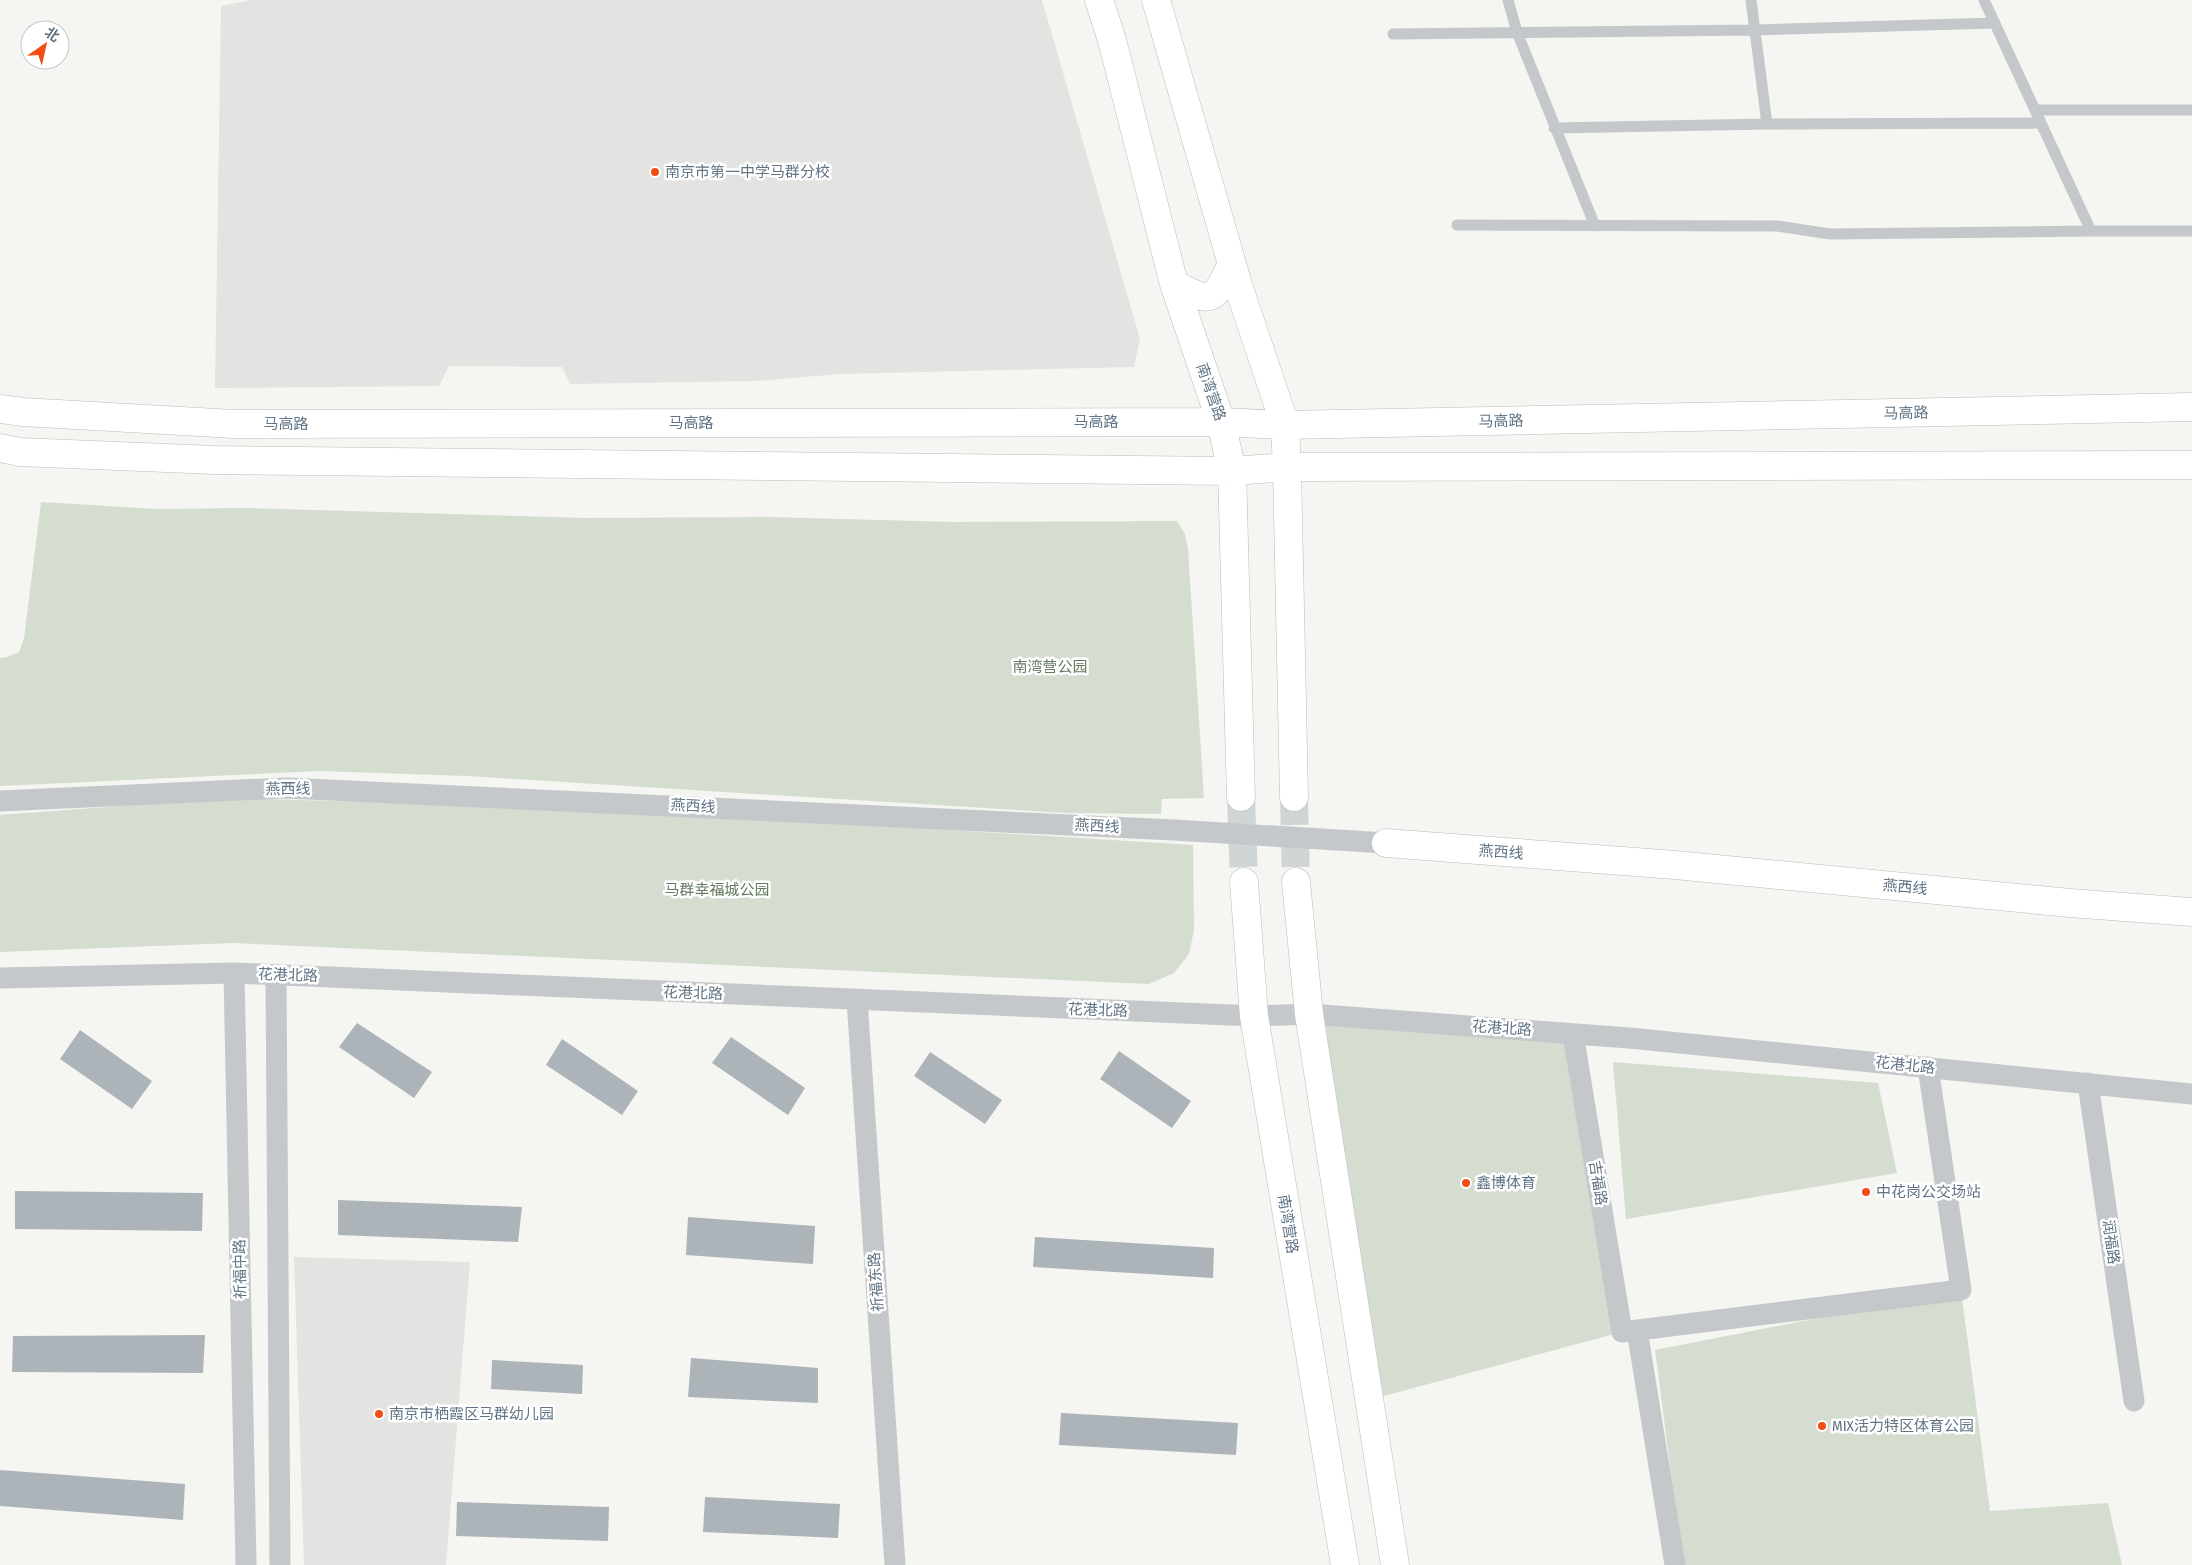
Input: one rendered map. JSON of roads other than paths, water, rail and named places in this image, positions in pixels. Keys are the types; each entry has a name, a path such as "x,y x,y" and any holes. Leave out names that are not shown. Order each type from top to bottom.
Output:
{"main road":[{"name":"南湾营路","path":"1099,0 1114,50 1174,284 1221,422 1232,471 1241,797"},
{"path":"1156,0 1232,264 1284,425 1287,466 1294,797"},
{"path":"1174,284 1192,294 1203,297 1212,296 1220,288 1232,264"},
{"name":"马高路","path":"0,409 234,424 1221,422 1284,425 2192,408"},
{"path":"0,448 20,452 214,460 1232,471 1287,466 2192,465"},
{"name":"燕西线","path":"1386,843 1675,865 2070,903 2192,912"},
{"name":"南湾营路","path":"1244,882 1254,1016 1345,1565"},
{"path":"1296,882 1309,1014 1395,1565"}],"street":[{"name":"燕西线","path":"0,801 296,788 1144,828 1386,843"},
{"name":"花港北路","path":"0,978 234,973 1254,1016 1309,1014 1573,1034 2192,1094"},
{"name":"祈福中路","path":"234,973 246,1565"},
{"path":"276,975 280,1565"},
{"name":"祈福东路","path":"856,1000 895,1565"},
{"name":"吉福路","path":"1573,1034 1675,1565"},
{"path":"1630,1331 1961,1290 1928,1067"},
{"name":"润福路","path":"2088,1083 2134,1401"}],"lane":[{"path":"1508,0 1517,32 1594,226"},
{"path":"1751,0 1767,124"},
{"path":"1984,0 2091,231"},
{"path":"1393,34 1754,30 1995,23"},
{"path":"2035,110 2192,110"},
{"path":"1554,128 1767,124 2041,123"},
{"path":"1457,225 1777,226 1830,234 2192,231"}],"tunnel":[{"path":"1241,797 1244,882"},
{"path":"1294,797 1296,882"}],"place":[{"name":"南京市第一中学马群分校","path":"655,172"},
{"name":"鑫博体育","path":"1466,1183"},
{"name":"中花岗公交场站","path":"1866,1192"},
{"name":"南京市栖霞区马群幼儿园","path":"379,1414"},
{"name":"MIX活力特区体育公园","path":"1822,1426"}],"park label":[{"name":"南湾营公园","path":"1050,667"},
{"name":"马群幸福城公园","path":"717,890"}]}
